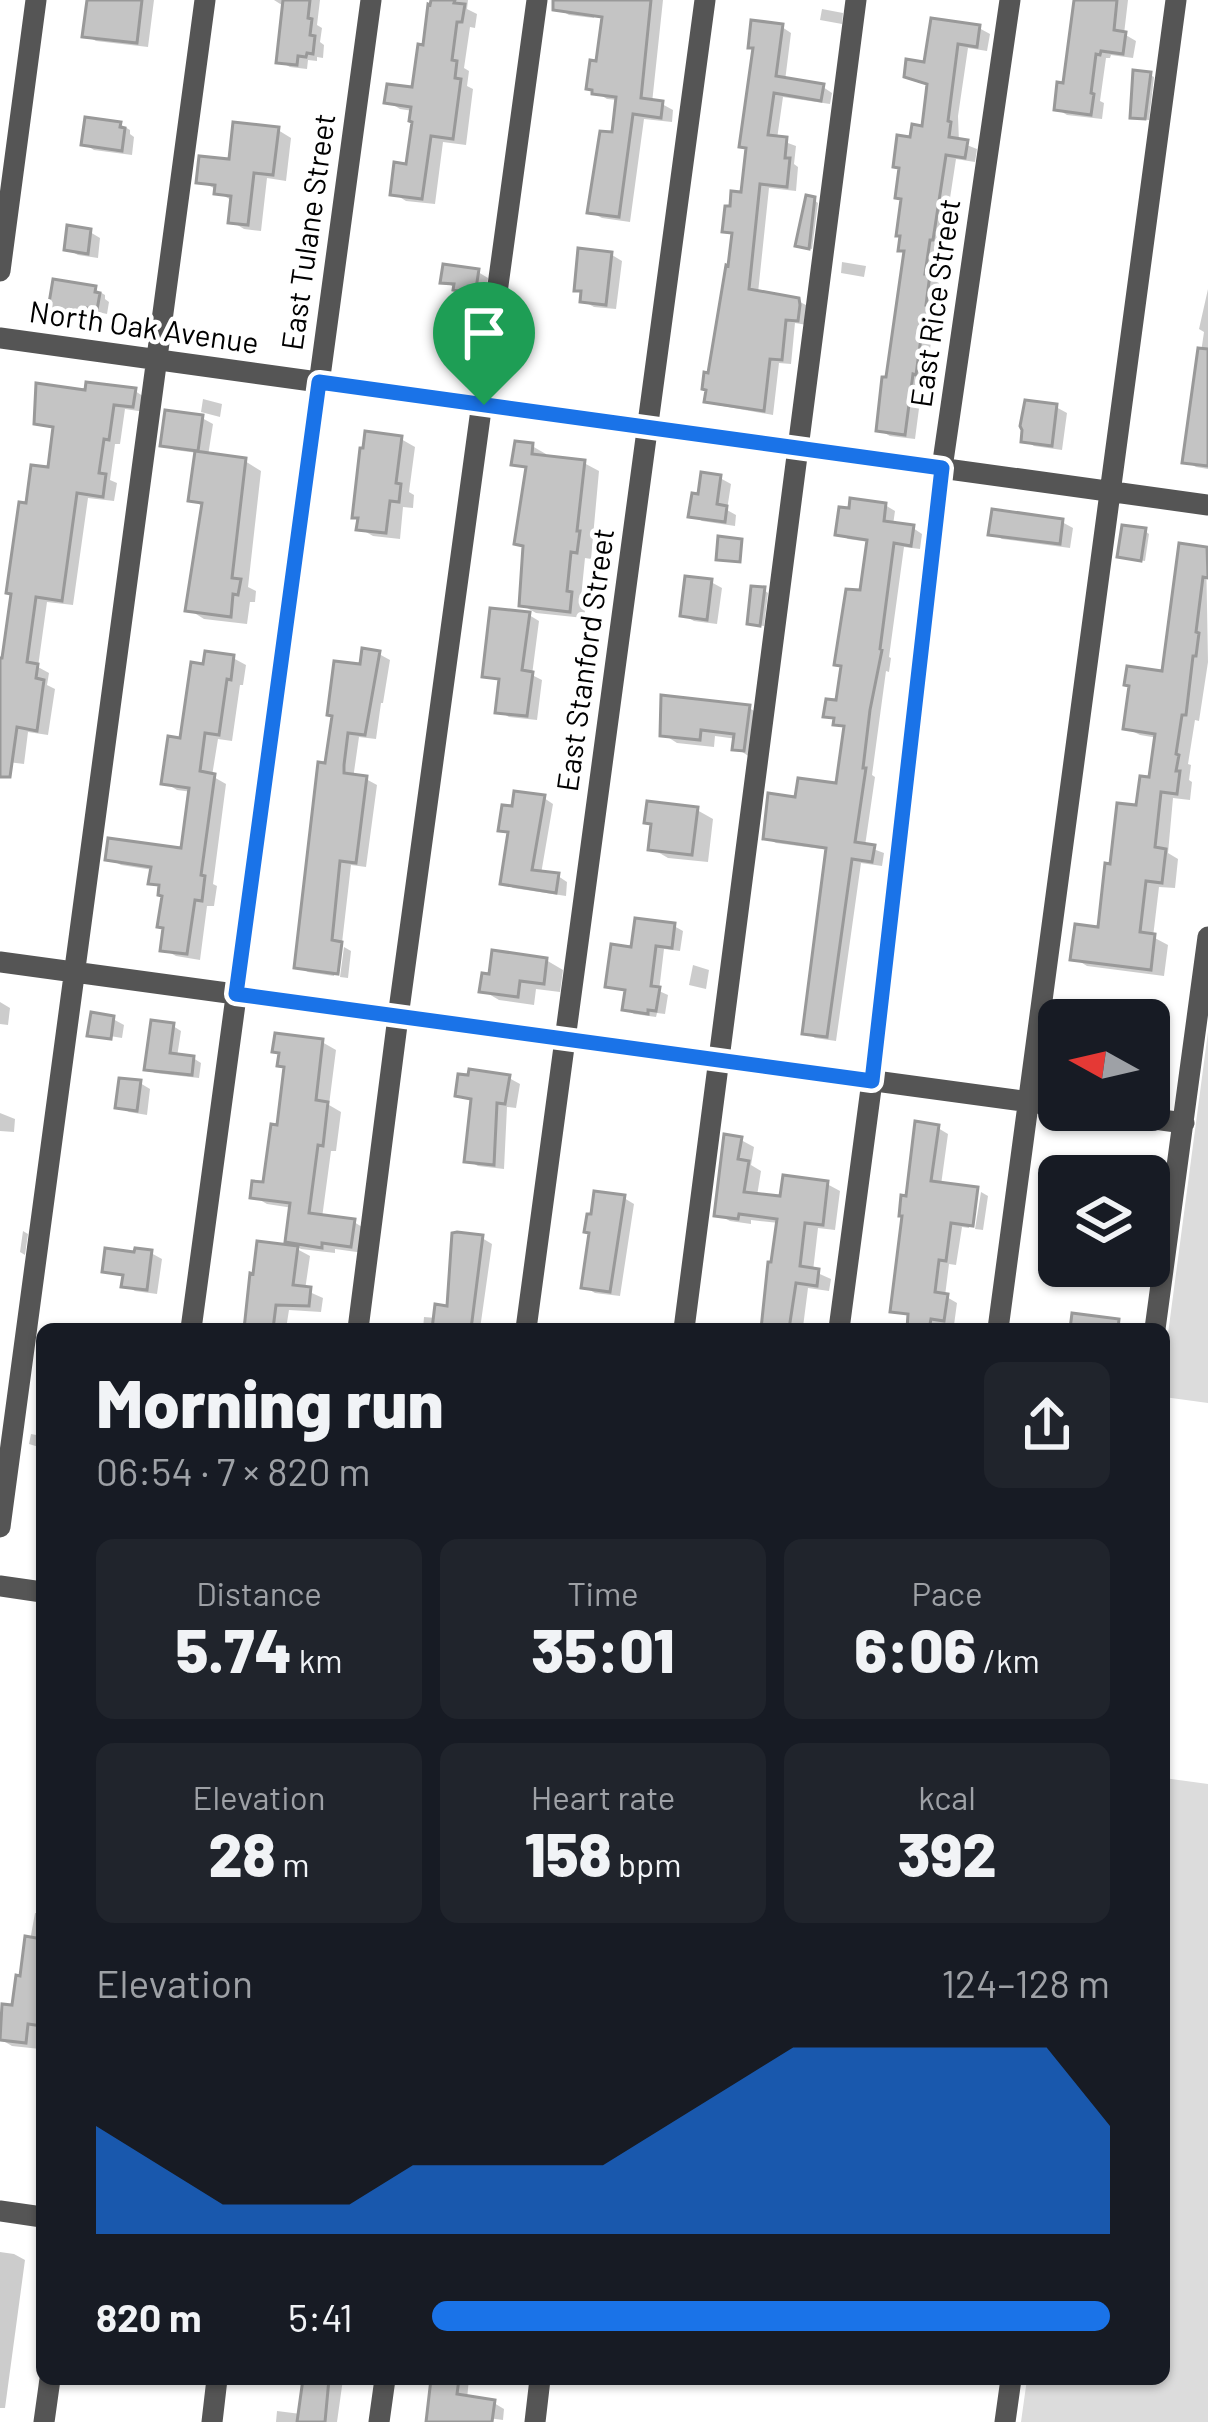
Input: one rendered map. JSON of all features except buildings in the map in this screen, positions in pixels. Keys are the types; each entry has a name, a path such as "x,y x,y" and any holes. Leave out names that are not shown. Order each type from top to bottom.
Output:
{"street":[{"path":"0,271 6,176 36,0"},
{"path":"0,1527 206,0"},
{"name":"East Tulane Street","path":"192,1323 370,0"},
{"path":"359,1323 537,0"},
{"name":"East Stanford Street","path":"527,1323 705,0"},
{"path":"685,1323 856,0"},
{"name":"East Rice Street","path":"840,1323 942,468 1010,0"},
{"path":"999,1323 1176,0"},
{"name":"North Oak Avenue","path":"0,338 1208,505"},
{"path":"1156,1323 1208,937"},
{"path":"0,962 1038,1103"},
{"path":"1170,1121 1184,1123"},
{"path":"0,1586 36,1591"},
{"path":"0,2211 36,2216"},
{"path":"44,2422 49,2385"},
{"path":"212,2422 216,2385"},
{"path":"379,2422 384,2385"},
{"path":"535,2422 539,2385"},
{"path":"1005,2422 1010,2385"}],"shaded area":[{"path":"1208,1032 1208,1403 1170,1398 1169,1323"},
{"path":"1170,1779 1208,1784 1208,2422 1021,2422 1026,2385 1170,2385"}],"route":[{"path":"319,382 484,405 942,468 872,1081 236,994 319,382"}]}
